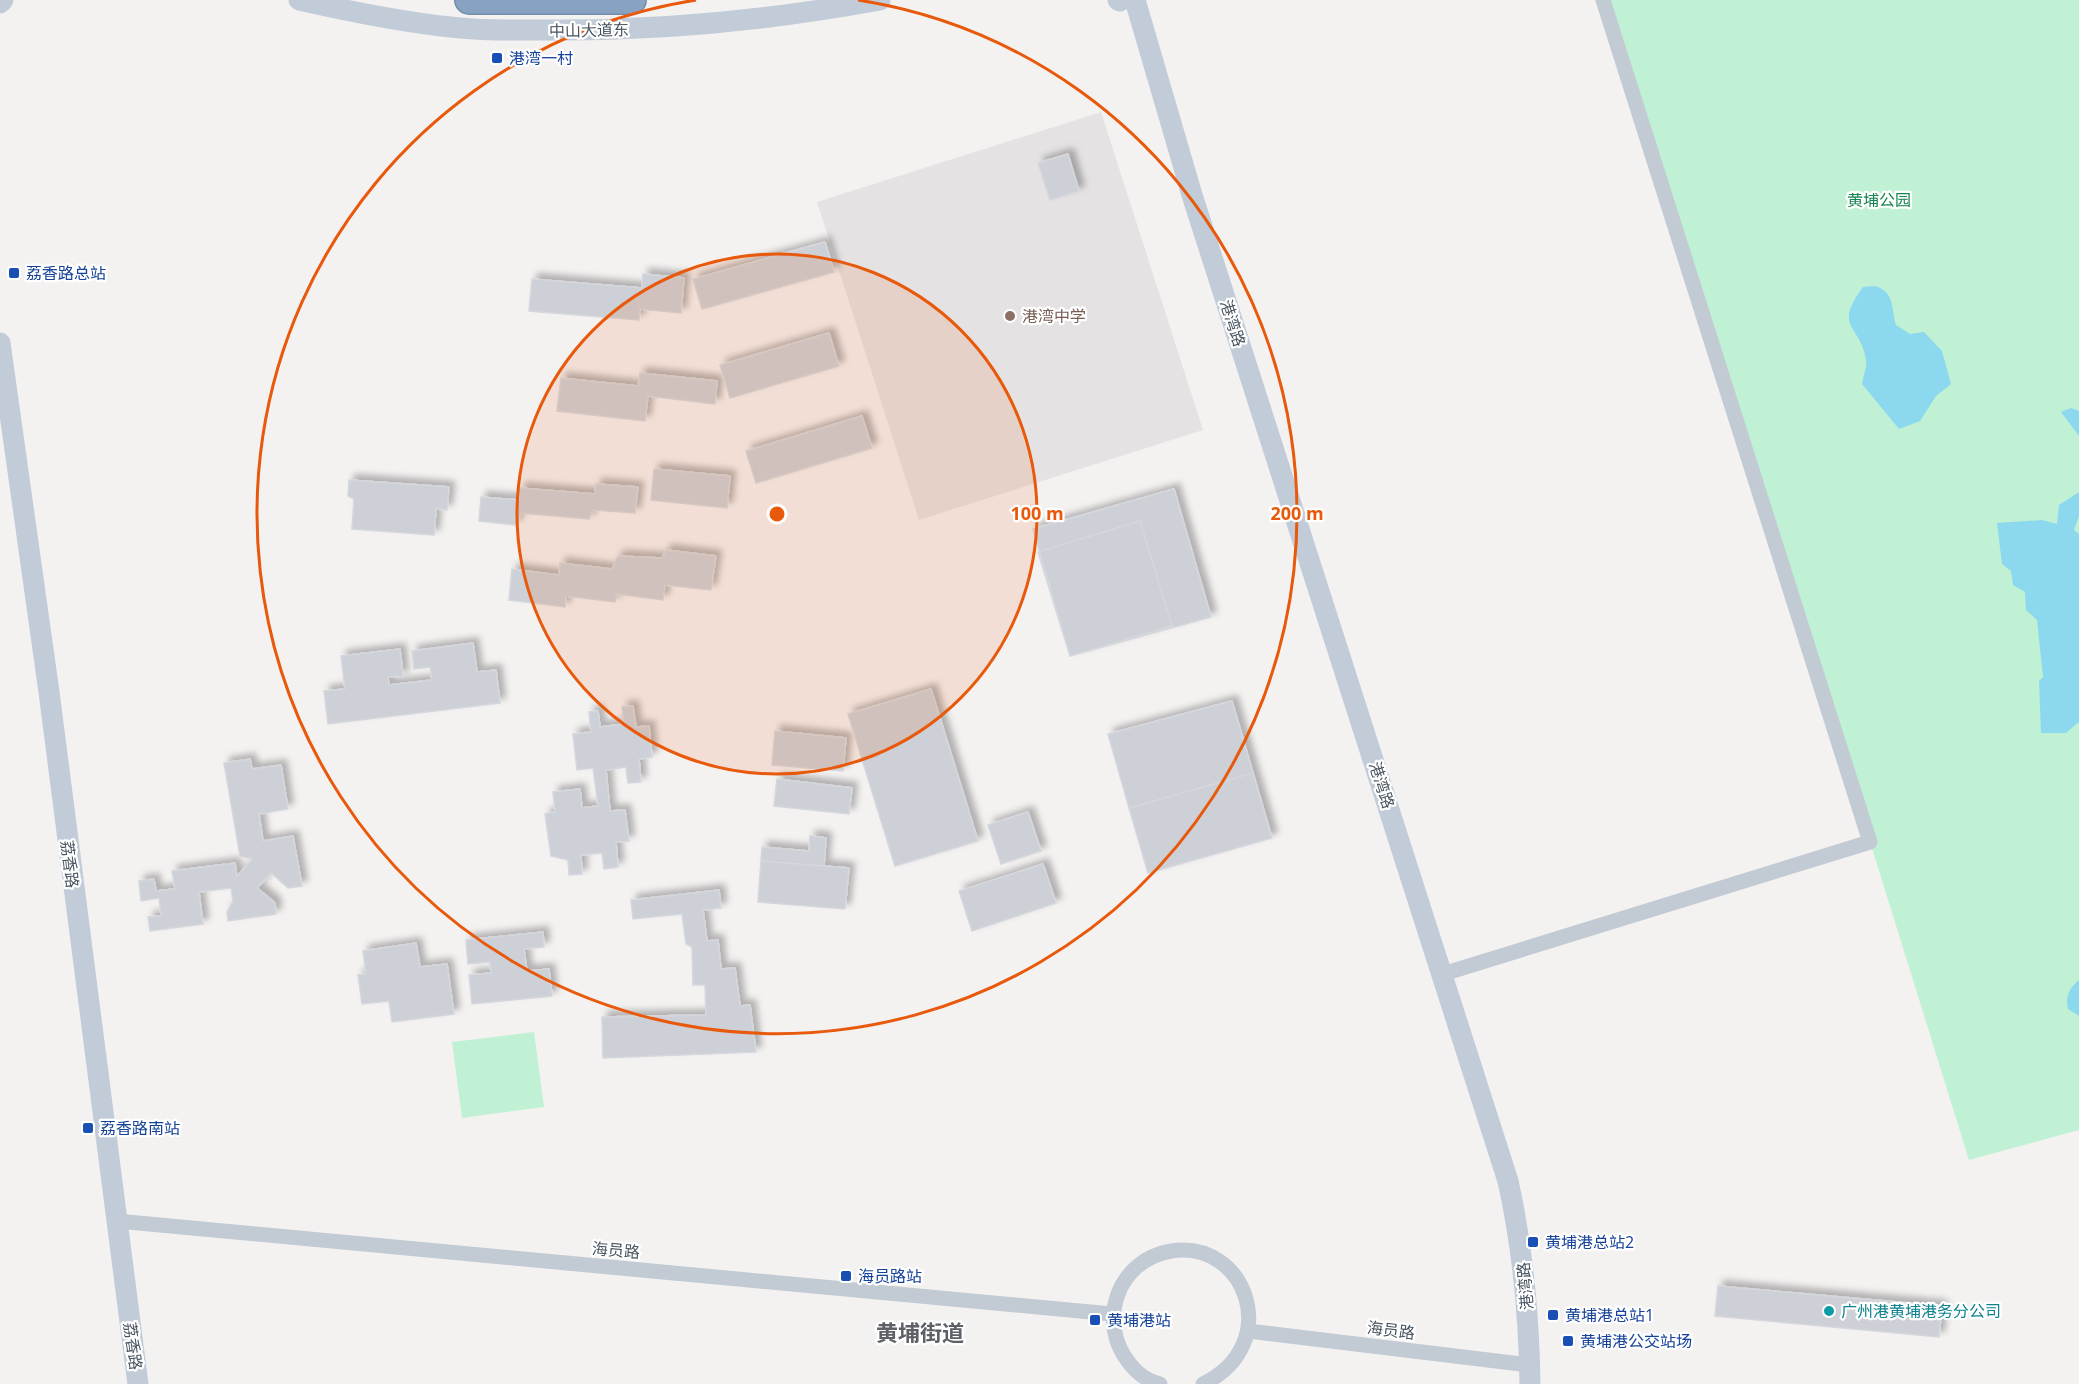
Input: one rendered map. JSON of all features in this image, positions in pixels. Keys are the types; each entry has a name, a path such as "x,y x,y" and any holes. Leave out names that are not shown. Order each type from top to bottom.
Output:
{"highway":[{"path":"469,0 632,0"}],"street":[{"name":"中山大道东","path":"299,0 390,20 439,26 573,30 642,29 747,21 880,0"},
{"name":"港湾路","path":"1123,0 1192,195 1508,1180 1517,1219 1527,1289 1530,1374"},
{"path":"1443,974 1870,842 1603,0"},
{"name":"荔香路","path":"0,343 49,692 138,1384"},
{"name":"海员路","path":"117,1221 1112,1314"},
{"path":"1160,1384 1136,1371 1121,1354 1113,1333 1112,1314 1119,1289 1132,1271 1150,1258 1172,1251 1195,1252 1216,1260 1233,1274 1245,1294 1250,1316 1248,1331 1237,1359 1221,1376 1203,1384"},
{"name":"海员路","path":"1248,1331 1530,1374"}],"shaded area":[{"name":"港湾中学","path":"1101,112 1203,430 919,520 817,202"}],"green space":[{"name":"黄埔公园","path":"1608,0 2079,0 2079,1130 1969,1160"},
{"path":"534,1032 544,1107 462,1118 452,1042"}],"water":[{"path":"1876,286 1889,297 1896,325 1910,334 1924,332 1942,351 1951,384 1936,396 1920,421 1899,429 1862,384 1866,360 1863,348 1849,319 1854,301 1863,287"},
{"path":"2071,408 2079,411 2079,436 2061,412"},
{"path":"2079,492 2079,516 2074,530 2079,534 2079,722 2066,733 2041,733 2039,681 2043,677 2037,620 2026,610 2025,592 2013,585 2011,571 2002,564 1997,523 2042,520 2057,524 2059,505"},
{"path":"2079,980 2079,1016 2068,1009 2067,1000 2070,990"}],"building":[{"path":"1068,154 1079,191 1050,200 1038,163"},
{"path":"825,242 834,272 702,309 693,279"},
{"path":"643,274 684,278 681,313 640,309 639,320 529,311 532,279 642,288"},
{"path":"829,333 839,366 730,398 720,365"},
{"path":"640,373 717,381 715,404 648,396 645,421 557,411 561,378 638,386"},
{"path":"862,416 872,448 756,483 746,451"},
{"path":"654,469 730,476 727,508 651,500"},
{"path":"349,480 449,487 447,510 436,509 434,535 352,529 354,499 348,496"},
{"path":"596,484 638,487 635,513 593,510 589,519 521,513 515,525 479,521 481,497 519,500 520,488 595,494"},
{"path":"1174,489 1211,617 1070,656 1033,529"},
{"path":"1140,521 1172,626 1070,656 1038,552"},
{"path":"666,550 716,556 711,590 665,585 663,600 617,594 615,602 566,596 565,607 509,600 512,569 559,575 560,563 612,569 618,556 662,558"},
{"path":"473,643 477,672 496,670 500,703 328,724 324,691 345,689 341,656 400,649 403,676 388,677 389,685 432,680 430,667 414,669 412,651"},
{"path":"931,689 978,841 895,866 848,714"},
{"path":"1232,701 1253,773 1129,808 1108,734"},
{"path":"633,706 636,727 649,726 652,757 639,759 641,782 628,783 626,767 606,770 610,811 625,810 629,841 616,842 618,867 604,869 602,853 581,855 582,874 569,875 568,860 551,856 545,814 555,812 553,792 580,789 582,808 598,806 593,768 577,770 573,734 591,732 589,712 598,711 600,727 624,724 622,707"},
{"path":"775,731 846,738 843,771 772,765"},
{"path":"250,759 252,769 281,765 288,809 259,814 263,841 293,836 302,886 288,888 271,873 257,888 275,903 276,914 228,921 227,912 233,901 231,888 199,892 203,924 150,931 148,917 161,916 159,898 141,901 139,881 154,879 156,891 175,889 172,871 235,863 237,877 252,859 240,856 224,763"},
{"path":"1253,773 1272,838 1148,873 1129,808"},
{"path":"777,779 852,788 849,814 774,806"},
{"path":"1028,812 1041,851 1001,864 988,825"},
{"path":"810,836 826,838 824,866 761,861 762,847 809,851"},
{"path":"761,861 849,868 845,909 758,902"},
{"path":"1043,864 1056,903 972,931 959,891"},
{"path":"719,890 721,908 703,910 707,941 718,940 721,969 735,968 740,1006 750,1005 756,1052 603,1058 602,1017 706,1015 705,985 693,985 692,947 686,944 682,914 633,919 631,900"},
{"path":"543,932 544,947 524,949 527,971 549,969 552,996 472,1004 469,975 491,973 490,962 468,964 466,940"},
{"path":"416,943 420,967 447,964 454,1014 392,1022 389,1001 362,1004 358,975 366,974 363,951"},
{"name":"广州港黄埔港务分公司","path":"1718,1286 1942,1306 1939,1337 1715,1316"}],"place":[{"name":"港湾一村","path":"497,58"},
{"name":"荔香路总站","path":"14,273"},
{"name":"港湾中学","path":"1010,316"},
{"name":"荔香路南站","path":"88,1128"},
{"name":"黄埔港总站2","path":"1533,1242"},
{"name":"海员路站","path":"846,1276"},
{"name":"广州港黄埔港务分公司","path":"1829,1311"},
{"name":"黄埔港总站1","path":"1553,1315"},
{"name":"黄埔港站","path":"1095,1320"},
{"name":"黄埔港公交站场","path":"1568,1341"}],"district":[{"name":"黄埔街道","path":"920,1332"}]}
